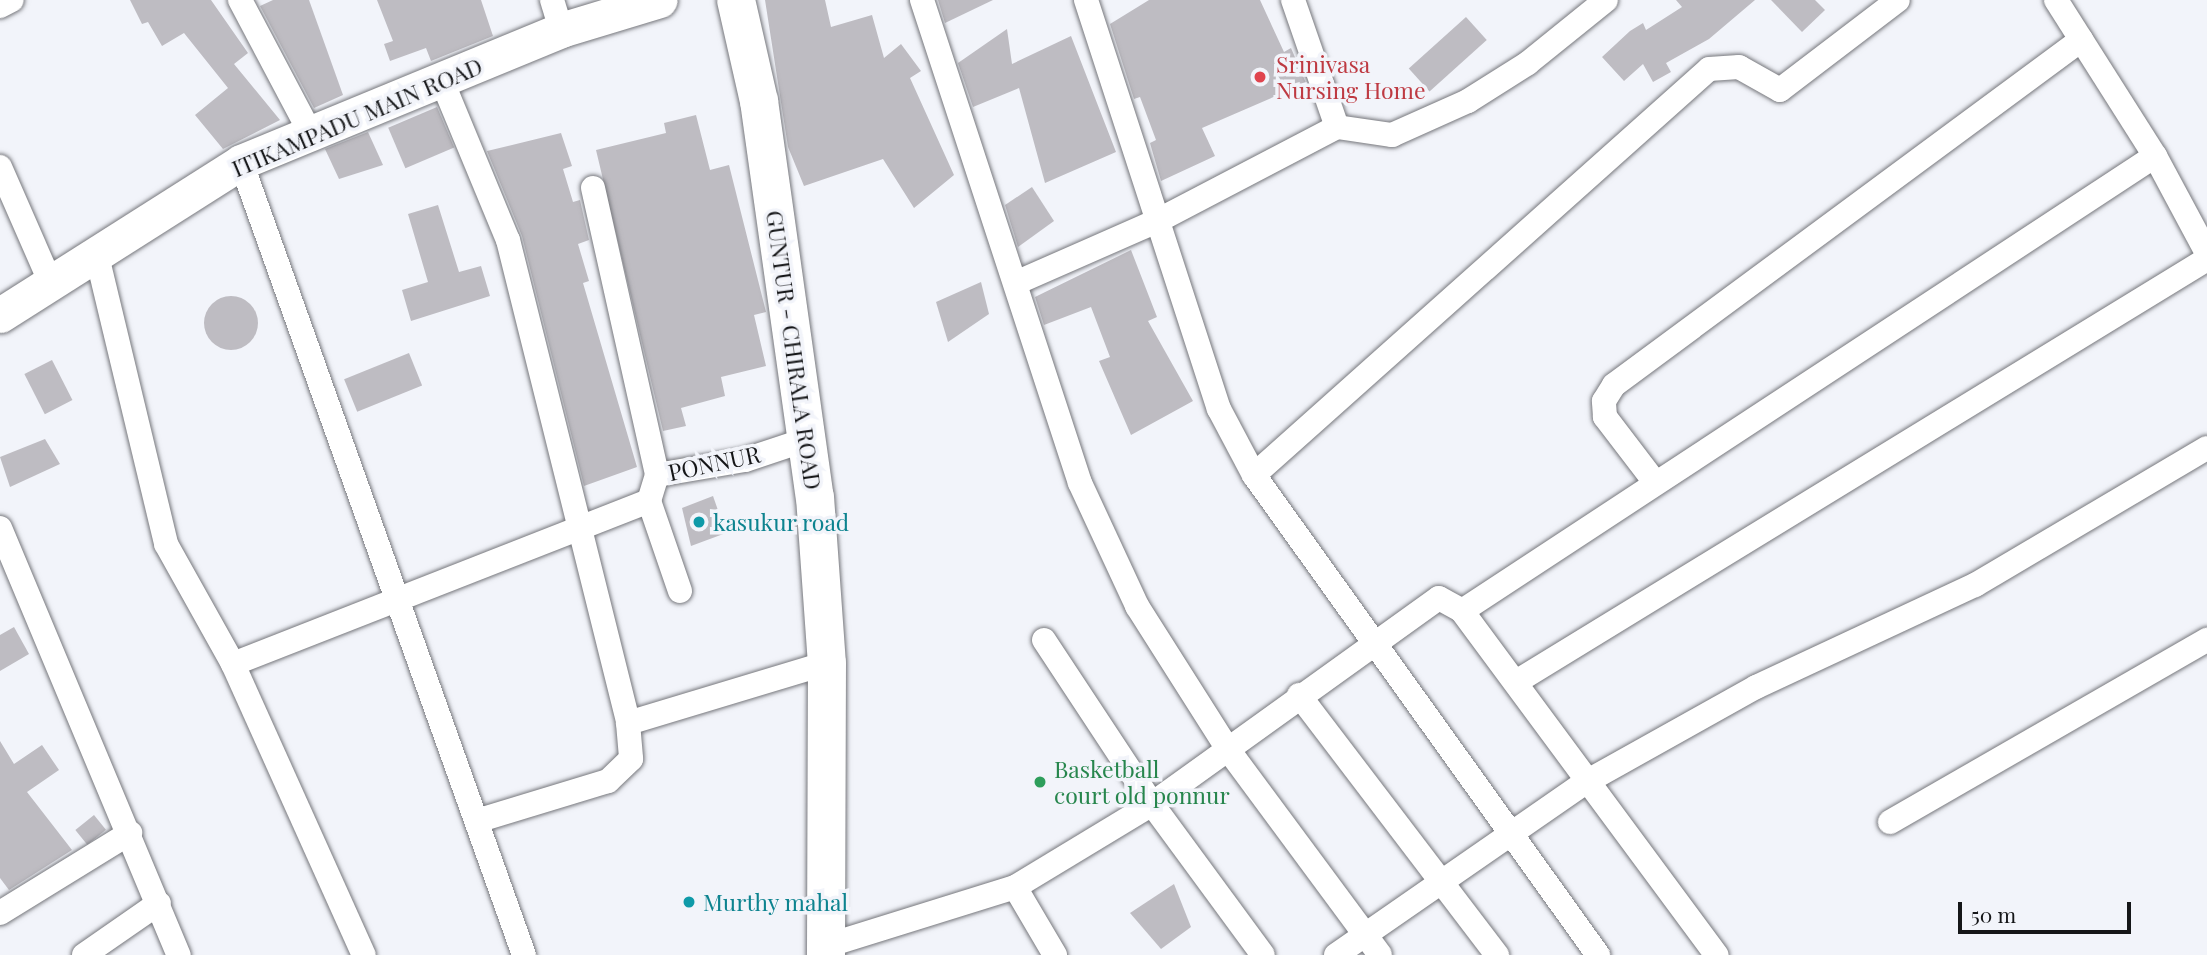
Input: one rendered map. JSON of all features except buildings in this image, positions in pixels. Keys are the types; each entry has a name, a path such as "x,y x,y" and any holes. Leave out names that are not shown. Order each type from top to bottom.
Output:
{"main road":[{"name":"GUNTUR - CHIRALA ROAD","path":"736,0 759,100 808,439 827,663 843,949"}],"street":[{"path":"0,6 12,0"},
{"path":"240,0 310,132"},
{"name":"ITIKAMPADU MAIN ROAD","path":"0,315 97,256 241,162 442,81 556,15 660,0"},
{"path":"922,0 1018,282 1080,483 1137,606 1227,748 1380,955"},
{"path":"1086,0 1219,409 1254,475 1376,639 1598,955"},
{"path":"1293,0 1337,127"},
{"path":"1018,282 1159,220 1337,127 1392,135 1468,101 1528,63 1606,0"},
{"path":"1254,475 1709,69 1739,66 1780,90 1899,0"},
{"path":"2056,0 2155,156 2207,253"},
{"path":"1654,481 1605,416 1604,401 1614,385 2081,40"},
{"path":"442,81 509,240 628,723 631,759 622,774 480,820"},
{"path":"1462,611 1654,481 2155,156"},
{"path":"241,162 480,820 523,955"},
{"path":"0,167 51,284"},
{"path":"593,188 657,475"},
{"path":"97,256 166,544 233,664 364,955"},
{"path":"1516,682 2207,260"},
{"name":"PONNUR","path":"680,591 649,501 657,475 745,460 808,439"},
{"path":"1336,955 1511,831 1586,782 1756,687 1975,585 2207,448"},
{"path":"233,664 649,501"},
{"path":"0,528 179,955"},
{"path":"843,949 1015,887 1152,804 1376,639 1439,598 1462,611 1586,782 1717,955"},
{"path":"1044,640 1152,804 1263,955"},
{"path":"1890,822 2207,640"},
{"path":"628,723 827,663"},
{"path":"1299,695 1497,955"},
{"path":"0,913 130,833"},
{"path":"1015,887 1055,955"},
{"path":"84,955 159,903"}],"place":[{"name":"Srinivasa Nursing Home","path":"1260,77"},
{"name":"kasukur road","path":"699,522"},
{"name":"Basketball court old ponnur","path":"1040,782"},
{"name":"Murthy mahal","path":"689,902"}]}
